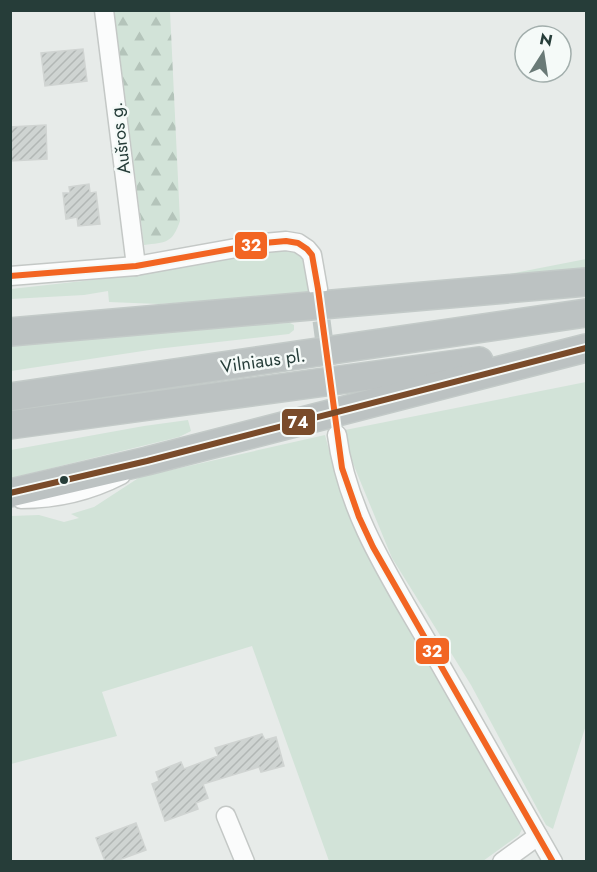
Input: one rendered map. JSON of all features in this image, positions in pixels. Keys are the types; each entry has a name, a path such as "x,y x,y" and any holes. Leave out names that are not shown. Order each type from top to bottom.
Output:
{"highway":[{"path":"10,332 586,282"},
{"name":"Vilniaus pl.","path":"10,397 586,313"},
{"path":"10,493 147,461 586,348"},
{"name":"Vilniaus pl.","path":"10,425 288,386 586,348"},
{"path":"10,442 132,422 288,386"}],"street":[{"name":"Aušros g.","path":"104,10 136,266"},
{"path":"10,276 136,266 286,241 298,243 312,255 318,289"},
{"path":"337,435 342,468 373,547 553,861"},
{"path":"10,499 47,499 100,486 147,461"},
{"path":"226,816 244,861"},
{"path":"502,861 538,836"}],"green space":[{"path":"114,11 170,11 180,221 171,238 158,243 144,245"},
{"path":"277,249 295,251 304,258 310,294 159,304 109,302 108,291 84,295 11,299 11,289 146,274"},
{"path":"586,259 586,268 499,276"},
{"path":"290,323 294,325 294,330 289,334 156,349 11,371 11,341 117,331"},
{"path":"586,382 586,725 553,829 546,825 471,685 392,558 347,449 345,430"},
{"path":"188,420 191,431 179,437 11,478 11,450"},
{"path":"325,435 341,495 363,546 522,829 519,835 483,861 329,861 252,646 102,692 117,736 11,764 11,516 39,515 64,522 79,518 71,514 94,507 140,477"}],"building":[{"path":"83,49 87,81 45,86 41,53"},
{"path":"46,125 47,159 10,161 10,127"},
{"path":"89,184 90,193 96,192 100,224 78,226 77,217 66,219 63,193 70,193 69,187"},
{"path":"262,734 265,740 276,737 284,766 261,772 259,767 203,784 208,798 196,803 198,809 165,821 152,784 159,781 156,772 181,762 184,769 218,756 215,748"},
{"path":"136,823 146,850 116,861 105,861 96,838"}],"tunnel":[{"path":"318,294 335,422"}],"transit line":[{"name":"32","path":"10,276 136,266 264,243 286,241 298,243 307,249 312,255 318,289 342,468 359,517 373,547 553,862"},
{"name":"74","path":"10,493 147,461 586,348"}]}
